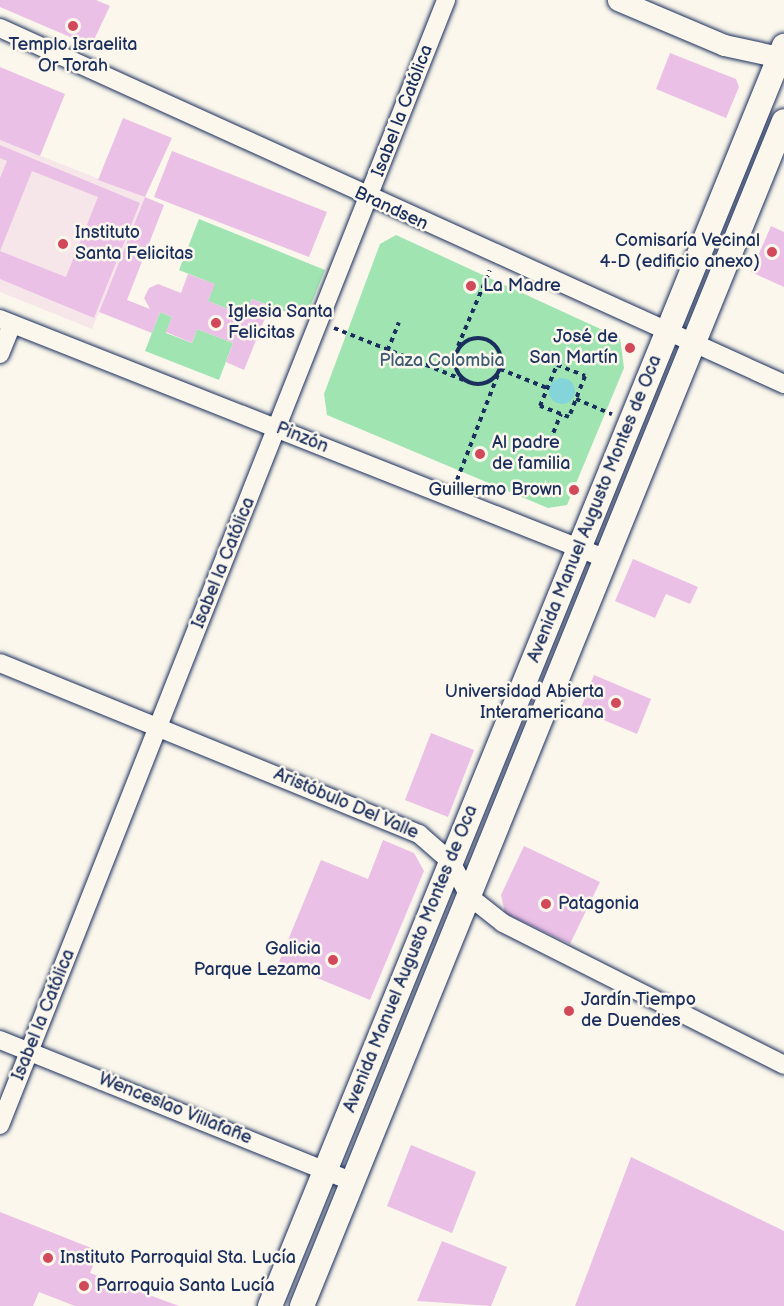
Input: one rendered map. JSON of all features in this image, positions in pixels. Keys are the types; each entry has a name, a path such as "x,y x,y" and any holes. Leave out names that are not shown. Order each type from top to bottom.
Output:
{"main road":[{"name":"Avenida Manuel Augusto Montes de Oca","path":"270,1306 782,53"},
{"name":"Avenida Manuel Augusto Montes de Oca","path":"302,1306 350,1181 470,897 604,558 784,121"}],"street":[{"name":"Isabel la Católica","path":"0,1125 278,429 446,0"},
{"path":"618,0 724,45 782,53"},
{"name":"Brandsen","path":"0,28 496,257 784,384"},
{"path":"0,354 6,322"},
{"name":"Pinzón","path":"6,322 604,558"},
{"name":"Aristóbulo Del Valle","path":"0,663 159,724 419,834 451,862 470,897 503,923 784,1065"},
{"name":"Wenceslao Villafañe","path":"0,1040 350,1181"}],"path":[{"path":"466,381 455,368 455,352 496,257"},
{"path":"320,322 466,381 489,381 500,369"},
{"path":"381,367 399,322"},
{"path":"450,497 500,369 500,353 490,340 474,337 455,352"},
{"path":"556,365 585,376 569,417 540,406 547,388 556,365"},
{"path":"500,369 547,388"},
{"path":"576,399 630,421"},
{"path":"550,441 561,414"}],"shaded area":[{"name":"Instituto Santa Felicitas","path":"0,140 145,197 92,329 0,292"}],"green space":[{"path":"199,219 325,270 305,319 252,299 245,316 208,301 214,284 179,270"},
{"name":"Plaza Colombia","path":"396,235 620,338 624,368 567,505 548,508 327,415 324,394 380,244"},
{"path":"160,312 172,317 166,333 192,343 197,329 233,343 219,380 145,351"}],"water":[{"path":"562,378 571,382 575,391 571,400 562,404 553,400 549,391 553,382"}],"building":[{"name":"Templo Israelita Or Torah","path":"0,0 96,0 110,6 91,46 0,7"},
{"path":"670,53 736,79 739,87 726,118 656,89"},
{"path":"0,67 65,94 40,156 0,140"},
{"path":"123,118 172,138 145,197 98,180"},
{"path":"0,145 140,203 94,318 0,279 0,251 0,178 7,161 0,158","holes":["32,171 98,197 66,277 0,251"]},
{"path":"172,151 327,212 309,257 154,197"},
{"path":"145,197 164,205 127,300 150,309 144,298 149,288 158,284 181,293 188,274 215,284 208,301 245,316 252,299 270,306 244,370 226,362 233,343 197,329 192,343 166,332 172,317 160,312 152,333 99,312"},
{"name":"Comisaría Vecinal 4-D (edificio anexo)","path":"771,226 784,232 784,287 751,272"},
{"path":"633,559 698,587 690,604 666,594 655,618 615,601"},
{"name":"Universidad Abierta Interamericana","path":"594,675 651,699 637,734 580,710"},
{"path":"431,733 474,750 448,817 405,800"},
{"path":"383,840 414,853 424,871 370,1000 279,962 321,860 368,879"},
{"name":"Patagonia","path":"524,846 600,882 570,944 505,913 501,895"},
{"path":"411,1145 476,1172 452,1233 387,1206"},
{"path":"631,1157 784,1231 784,1306 575,1306"},
{"name":"Instituto Parroquial Sta. Lucía","path":"0,1212 99,1251 90,1273 179,1306 75,1306 39,1292 33,1306 0,1306"},
{"path":"442,1241 507,1267 491,1306 417,1301"}],"place":[{"name":"Templo Israelita Or Torah","path":"73,26"},
{"name":"Instituto Santa Felicitas","path":"63,244"},
{"name":"Comisaría Vecinal 4-D (edificio anexo)","path":"772,252"},
{"name":"La Madre","path":"471,286"},
{"name":"Iglesia Santa Felicitas","path":"216,323"},
{"name":"José de San Martín","path":"630,348"},
{"name":"Al padre de familia","path":"480,454"},
{"name":"Guillermo Brown","path":"574,490"},
{"name":"Universidad Abierta Interamericana","path":"616,703"},
{"name":"Patagonia","path":"546,904"},
{"name":"Galicia Parque Lezama","path":"333,960"},
{"name":"Jardín Tiempo de Duendes","path":"569,1011"},
{"name":"Instituto Parroquial Sta. Lucía","path":"48,1258"},
{"name":"Parroquia Santa Lucía","path":"84,1286"}]}
